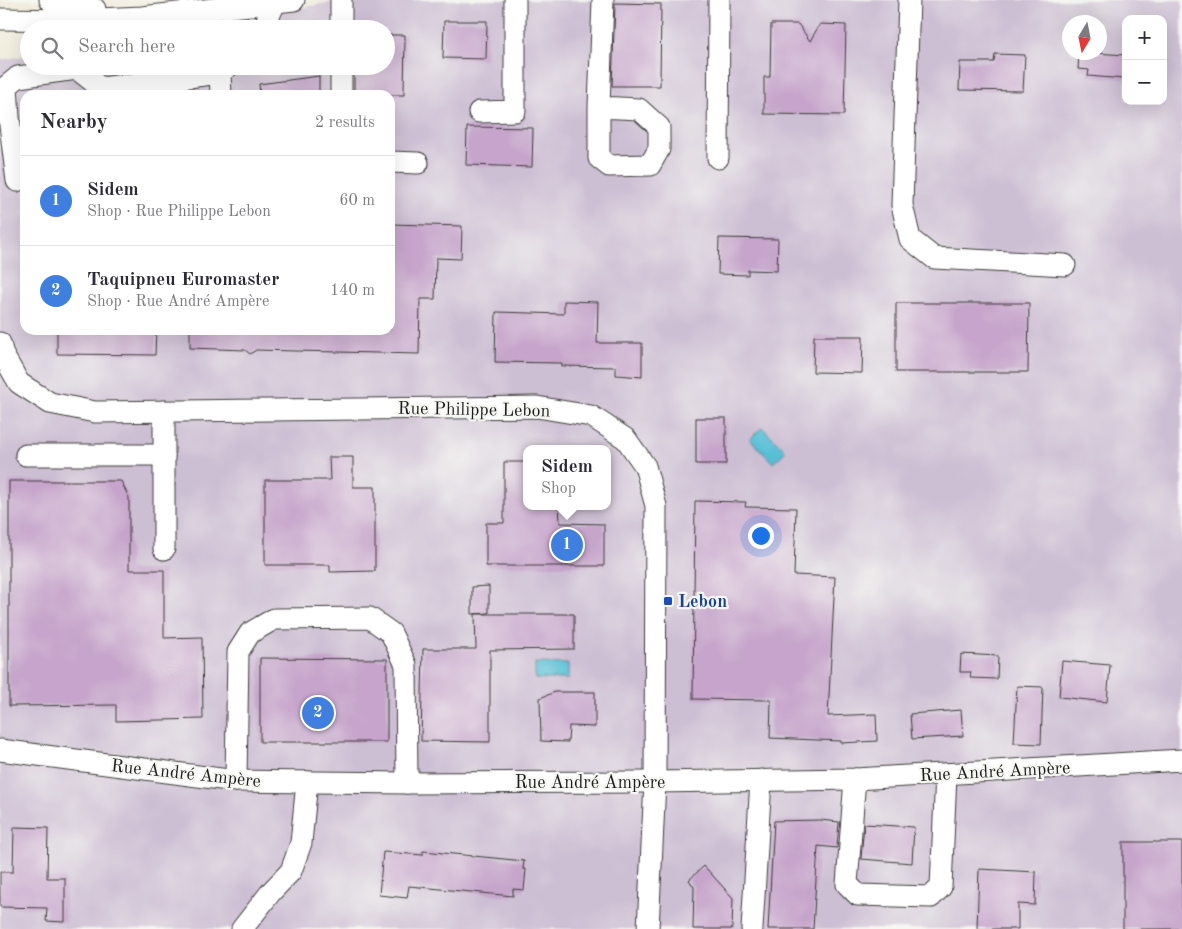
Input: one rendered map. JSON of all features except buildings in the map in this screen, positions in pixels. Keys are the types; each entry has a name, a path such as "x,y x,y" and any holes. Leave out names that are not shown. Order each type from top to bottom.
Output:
{"street":[{"path":"50,0 68,5 142,17"},
{"path":"341,0 341,20"},
{"path":"479,112 515,111 515,0"},
{"path":"598,107 603,0"},
{"path":"718,158 719,0"},
{"path":"908,0 902,205 910,239 934,258 1065,266"},
{"path":"0,18 76,20 142,17 284,2"},
{"path":"270,20 284,2"},
{"path":"14,179 7,86 18,78 38,75"},
{"path":"85,75 101,88 191,75"},
{"path":"222,90 224,75"},
{"path":"341,75 341,90"},
{"path":"395,162 418,163"},
{"name":"Rue Philippe Lebon","path":"1,352 19,382 50,403 95,412 537,407 591,416 626,439 645,466 656,506 655,782 648,929"},
{"path":"164,411 164,549"},
{"path":"26,455 164,455"},
{"path":"236,781 238,652 250,633 274,619 370,618 391,633 406,665 408,783"},
{"name":"Rue André Ampère","path":"0,750 236,781 408,783 855,779 1182,760"},
{"path":"855,779 847,884 858,896 931,897 941,888 946,774"},
{"path":"752,929 761,780"},
{"path":"242,929 271,892 291,871 302,843 307,782"}],"shaded area":[{"path":"344,0 1182,0 1182,929 0,929 0,60 20,57 20,75 395,75 395,20 230,20"}],"water":[{"path":"762,427 786,451 773,463 750,439"},
{"path":"535,663 568,664 568,679 535,679"}],"place":[{"name":"Sidem","path":"567,545"},
{"name":"Lebon","path":"668,601"},
{"name":"Taquipneu Euromaster","path":"318,713"}]}
